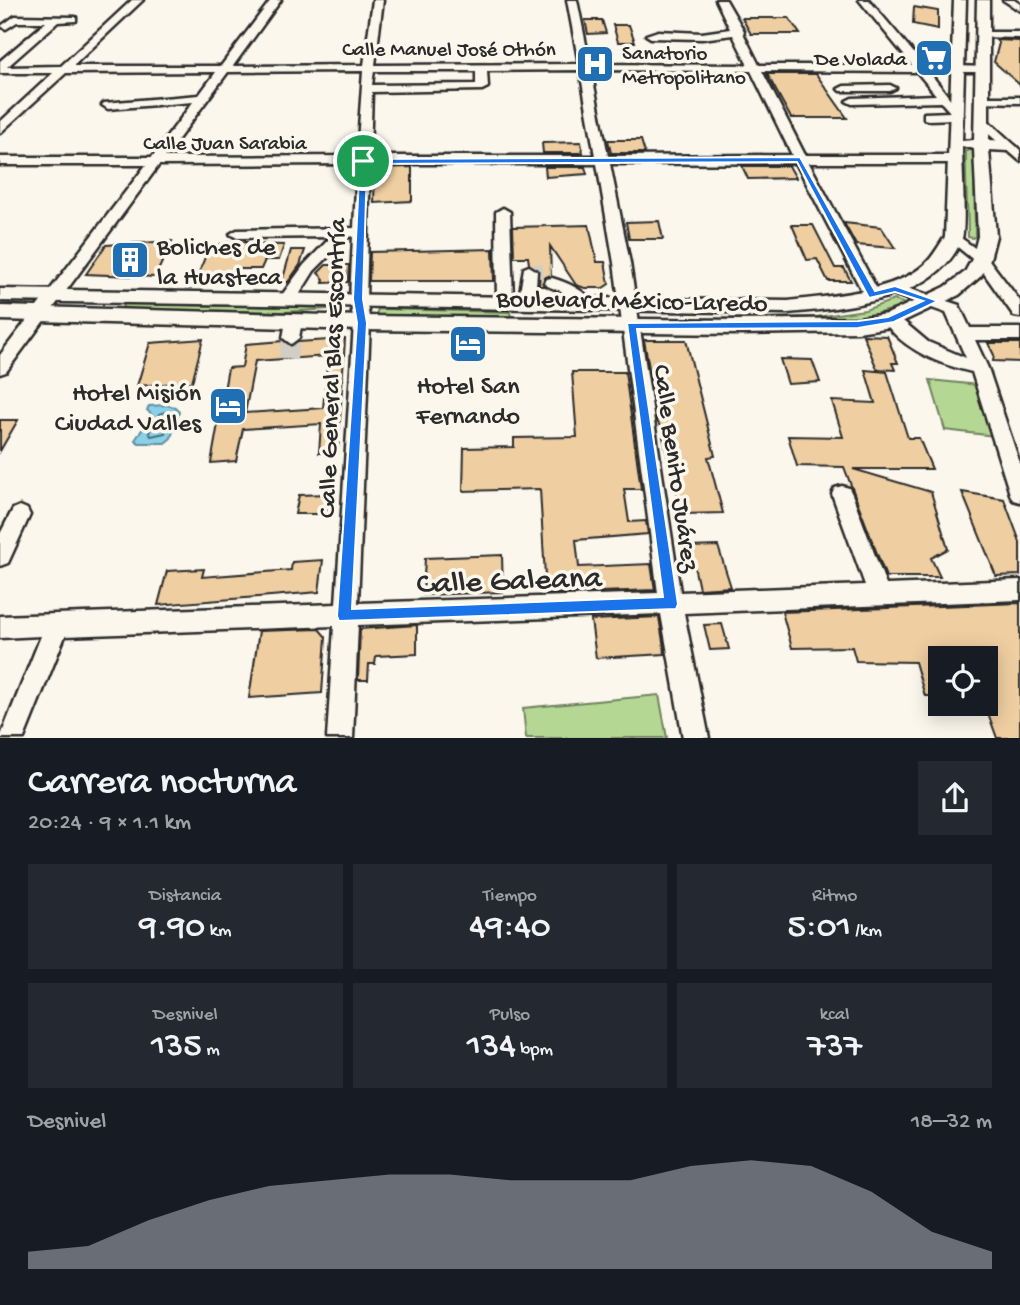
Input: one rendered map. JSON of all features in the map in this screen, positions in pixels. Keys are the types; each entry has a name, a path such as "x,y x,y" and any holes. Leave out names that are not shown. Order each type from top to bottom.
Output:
{"main road":[{"path":"954,237 959,0 983,5 983,69 979,120 987,236 981,259"},
{"path":"955,152 981,144 1014,151"},
{"name":"Boulevard México-Laredo","path":"0,295 788,307 872,295 911,283 935,265 954,237"},
{"name":"Boulevard México-Laredo","path":"0,313 42,313 293,330 362,323 809,327 891,320 933,301 972,276 981,259"}],"street":[{"path":"0,129 138,0"},
{"path":"0,368 276,0"},
{"name":"Calle General Blas Escontría","path":"340,738 344,616 362,323 352,232 363,161 366,89 378,0"},
{"name":"Calle Benito Juárez","path":"572,0 582,39 582,67 631,325 671,604 696,738"},
{"path":"721,0 800,159 872,295"},
{"path":"864,0 957,114"},
{"path":"1008,0 1020,8"},
{"path":"6,26 15,19 73,19"},
{"path":"0,68 55,19"},
{"path":"651,35 658,33 673,36 710,36 738,31"},
{"path":"983,35 1020,35"},
{"path":"366,89 482,87 481,67"},
{"name":"Calle Manuel José Othón","path":"0,68 983,69"},
{"path":"834,75 856,106 945,98"},
{"path":"869,76 879,88"},
{"path":"844,89 935,87"},
{"path":"108,105 205,98"},
{"path":"981,100 1020,100"},
{"path":"928,116 957,114"},
{"path":"979,120 1014,151"},
{"name":"Calle Juan Sarabia","path":"0,161 800,159 955,152"},
{"path":"503,212 512,303 528,293 529,271"},
{"path":"237,234 352,232"},
{"path":"288,299 309,268 352,232"},
{"path":"954,237 981,259 1020,312"},
{"path":"557,281 587,304"},
{"path":"895,289 953,309 979,368 1020,494"},
{"path":"891,320 937,358 979,368"},
{"path":"966,334 1020,334"},
{"path":"842,494 880,597"},
{"path":"0,556 20,515"},
{"name":"Calle Galeana","path":"0,627 1020,590"},
{"path":"11,738 57,627"}],"green space":[{"path":"974,149 975,237 972,238 968,237 966,151"},
{"path":"894,300 908,305 865,317 819,322 650,320 816,317 865,310"},
{"path":"124,304 343,308 286,312 122,309"},
{"path":"378,309 510,312 511,317 376,315"},
{"path":"930,380 978,385 995,436 945,430"},
{"path":"659,695 667,738 526,738 523,708"}],"water":[{"path":"149,406 175,407 179,412 171,438 165,443 139,443 135,440 152,415 147,410"}],"building":[{"path":"914,7 938,11 938,29 913,24"},
{"path":"742,18 789,18 800,34 751,34"},
{"path":"585,20 602,20 606,33 588,34"},
{"path":"613,25 629,25 635,42 618,42"},
{"path":"996,40 1020,41 1020,85 994,62 999,43"},
{"path":"669,73 691,73 695,84 673,85"},
{"path":"767,74 816,74 847,118 791,118"},
{"path":"608,140 641,140 645,153 611,153"},
{"path":"581,142 583,153 543,153 542,143"},
{"path":"742,166 789,166 796,178 748,179"},
{"path":"412,167 412,201 374,203 375,168"},
{"path":"545,167 585,167 587,174 546,177"},
{"path":"659,221 663,239 629,239 626,222"},
{"path":"844,223 881,227 895,248 856,245"},
{"path":"589,225 597,262 605,262 609,284 603,288 576,285 550,246 551,275 544,278 544,286 539,286 540,271 529,264 528,257 514,257 513,227"},
{"path":"792,225 813,225 835,268 844,268 851,281 828,281 817,259 807,260"},
{"name":"Boliches de la Huasteca","path":"172,241 155,277 86,274 106,245"},
{"path":"229,242 284,245 279,260 265,260 261,269 237,269 234,275 198,275 209,247"},
{"path":"493,249 494,281 369,281 370,252"},
{"path":"291,250 305,250 300,265 288,282 282,282"},
{"path":"326,265 349,265 348,282 323,283 324,279 318,273"},
{"path":"863,335 887,336 898,363 892,363 895,370 877,369"},
{"path":"203,339 192,382 137,386 150,343"},
{"path":"345,339 338,452 319,453 321,424 243,429 236,461 211,463 228,368 242,367 246,344 283,341 291,347 298,342","holes":["328,356 323,408 245,413 255,361"]},
{"path":"644,340 686,340 715,456 708,457 723,513 683,514 663,437 666,437 655,411 665,391 653,391"},
{"path":"988,343 1020,343 1020,362 993,361 994,355"},
{"path":"780,359 812,360 820,382 788,384"},
{"path":"865,370 887,372 908,438 919,438 932,469 853,469 931,492 948,549 931,558 940,577 886,577 844,467 797,466 788,436 843,437 832,401 875,403"},
{"path":"572,372 625,372 641,489 624,489 629,522 646,521 648,534 576,540 579,567 651,564 655,590 546,594 540,489 463,491 464,448 514,447 514,438 577,437"},
{"path":"0,420 18,420 0,451"},
{"path":"962,492 1004,499 1020,542 1020,575 996,576"},
{"path":"329,494 326,514 295,514 299,495"},
{"path":"718,546 731,587 699,589 690,547"},
{"path":"502,555 503,592 423,595 425,558"},
{"path":"323,560 319,592 158,605 167,571 204,569 202,577 291,570 292,562"},
{"path":"1020,603 1020,738 997,738 989,716 998,716 998,646 928,646 928,696 925,696 915,662 856,661 852,647 792,648 782,612"},
{"path":"659,617 665,654 596,658 591,620"},
{"path":"722,624 729,649 710,650 704,625"},
{"path":"417,625 417,654 376,656 375,664 369,664 368,680 358,680 360,629"},
{"path":"319,629 326,637 322,693 249,698 259,631"}],"tunnel":[{"path":"529,271 551,271"},
{"path":"288,359 291,338"}],"place":[{"name":"De Volada","path":"934,58"},
{"name":"Sanatorio Metropolitano","path":"595,64"},
{"name":"Boliches de la Huasteca","path":"130,260"},
{"name":"Hotel San Fernando","path":"468,344"},
{"name":"Hotel Misión Ciudad Valles","path":"228,406"}],"route":[{"path":"800,159 872,295 895,289 933,301 891,320 858,325 631,325 671,604 344,616 362,323 358,299 363,161 800,159"}]}
